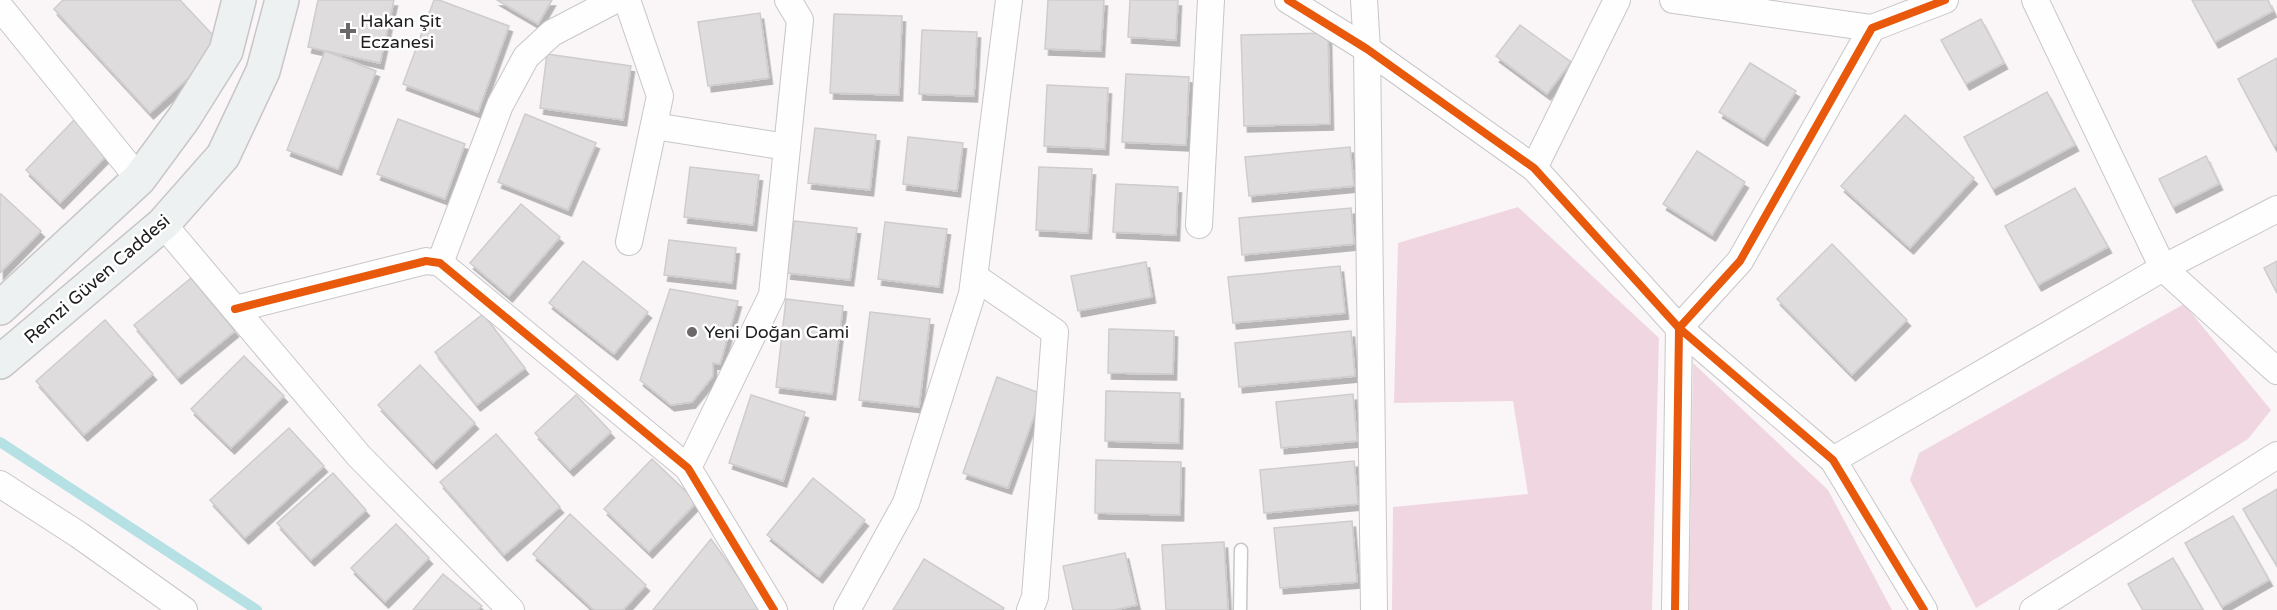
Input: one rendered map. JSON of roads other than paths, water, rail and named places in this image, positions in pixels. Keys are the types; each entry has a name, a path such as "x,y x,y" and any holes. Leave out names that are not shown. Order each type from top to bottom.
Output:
{"main road":[{"path":"0,308 139,179 184,118 226,51 239,0"},
{"name":"Remzi Güven Caddesi","path":"0,362 163,224 223,156 263,71 282,0"}],"street":[{"path":"440,263 500,105 526,57 552,33 615,0"},
{"path":"627,0 660,96 629,242"},
{"path":"688,468 772,295 800,20 788,0"},
{"path":"847,610 906,503 972,294 1009,0"},
{"path":"1199,225 1211,0"},
{"path":"1288,0 1367,49 1534,168 1679,328 1833,460 1924,610"},
{"path":"1364,0 1367,49 1374,610"},
{"path":"1534,168 1617,0"},
{"path":"1673,0 1872,28 1945,0"},
{"path":"2036,0 2163,268 2277,371"},
{"path":"5,22 139,179"},
{"path":"1675,610 1679,328 1740,261 1872,28"},
{"path":"654,126 787,147"},
{"path":"1833,460 2163,268 2277,209"},
{"path":"163,224 358,456 511,610"},
{"path":"235,309 426,261 440,263 688,468 774,610"},
{"path":"975,277 1054,332 1035,597 1030,610"},
{"path":"2033,610 2277,455"},
{"path":"0,484 79,534 184,610"}],"lane":[{"path":"1240,610 1241,550"}],"waterway":[{"path":"0,442 257,610"}],"place":[{"name":"Hakan Şit Eczanesi","path":"348,31"},
{"name":"Yeni Doğan Cami","path":"692,332"}]}
